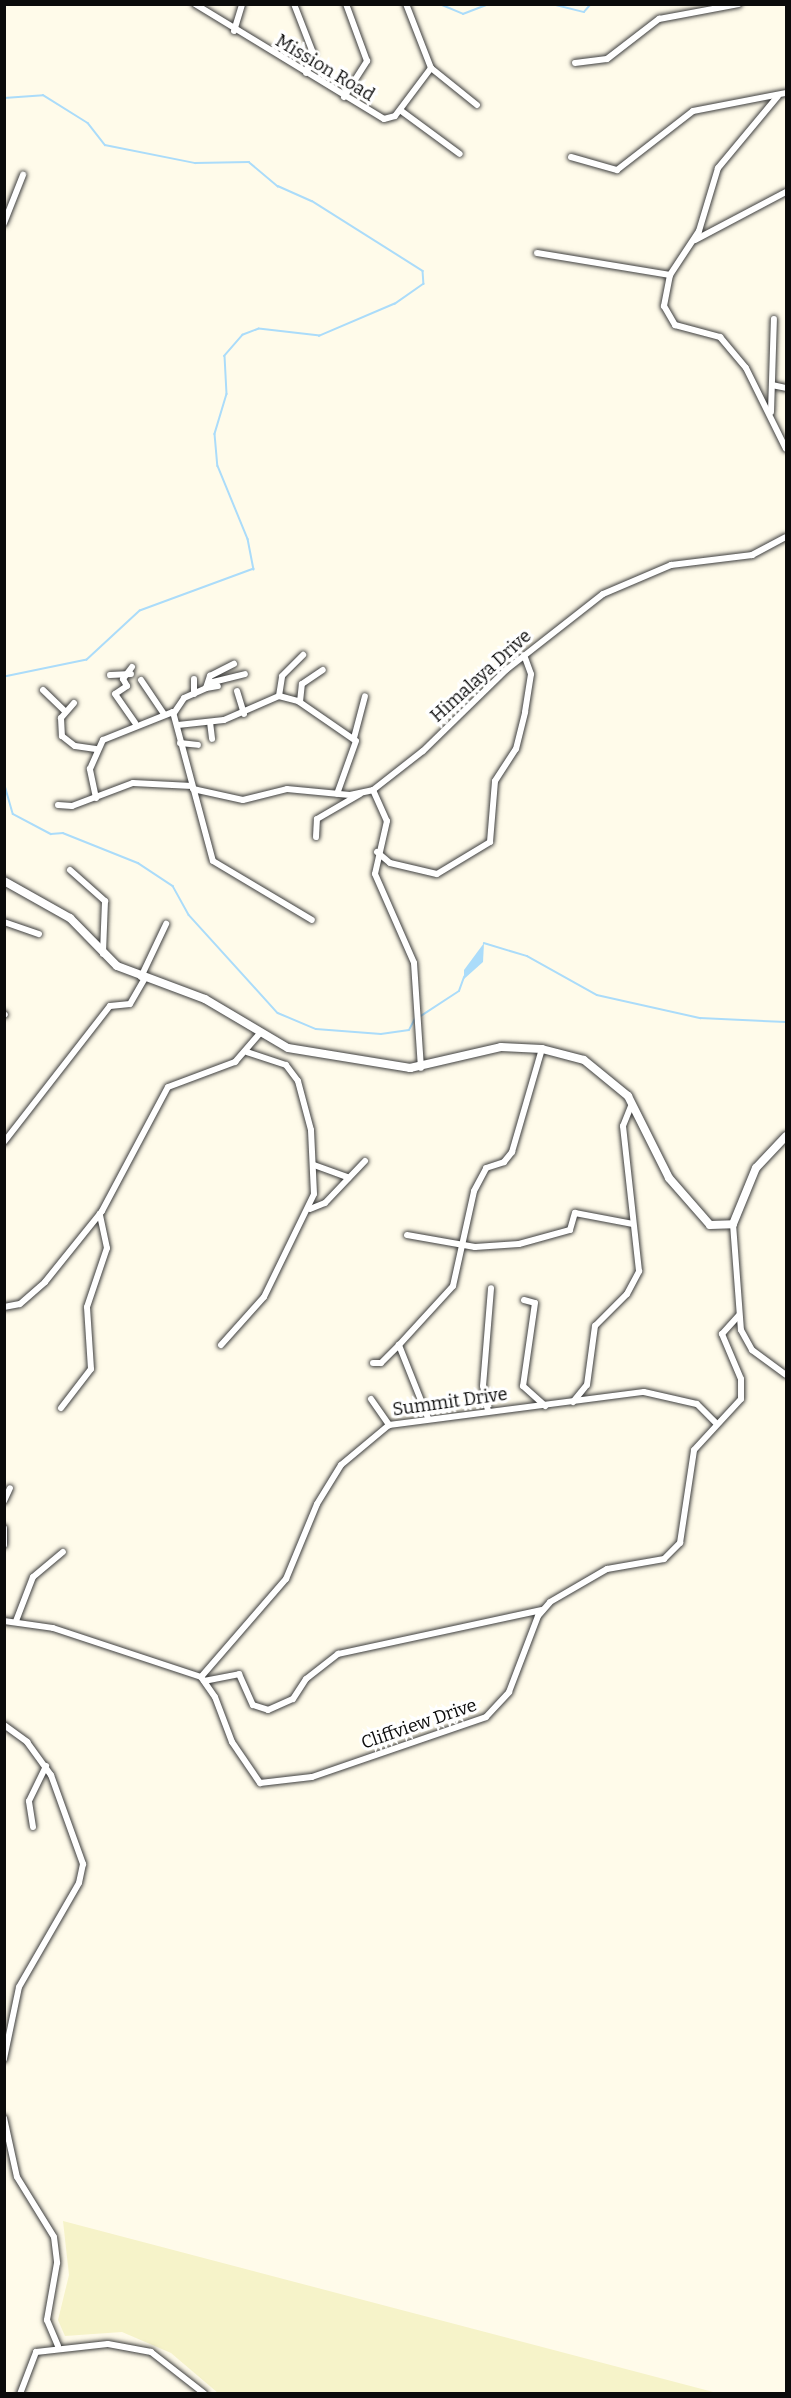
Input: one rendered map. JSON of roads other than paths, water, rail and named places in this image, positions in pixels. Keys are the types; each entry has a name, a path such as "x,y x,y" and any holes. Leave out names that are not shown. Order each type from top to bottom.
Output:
{"street":[{"name":"Mission Road","path":"195,4 234,31 384,119 400,110"},
{"path":"234,31 242,4"},
{"path":"294,4 313,53 306,74"},
{"path":"344,97 367,61 346,4"},
{"path":"406,4 431,68 477,105"},
{"path":"575,63 607,59 658,19 739,4"},
{"path":"431,68 400,110 460,154"},
{"path":"571,157 618,170 693,111 786,93"},
{"path":"778,96 718,168 695,240 670,275 664,306 669,321 720,338 751,375 786,449"},
{"path":"4,223 23,175"},
{"path":"695,240 786,192"},
{"path":"537,253 670,275"},
{"path":"771,415 774,319"},
{"path":"772,386 786,388"},
{"name":"Himalaya Drive","path":"58,805 96,798 133,783 193,787 243,800 287,789 337,794 360,794 373,790 423,751 524,655 592,601 635,579 679,563 752,555 786,537"},
{"path":"377,852 390,863 438,874 490,842 495,781 516,749 525,712 531,674 524,655"},
{"path":"279,696 282,676 303,656"},
{"path":"208,686 218,672 234,664"},
{"path":"300,702 302,684 323,670"},
{"path":"110,675 132,671 123,679 127,687 115,694 135,723"},
{"path":"96,798 90,769 96,749 108,735 163,713 174,713 194,694 208,686 245,674"},
{"path":"194,679 194,694"},
{"path":"141,680 163,713"},
{"path":"208,686 218,686"},
{"path":"43,690 65,711"},
{"path":"237,691 244,714"},
{"path":"178,725 210,722 244,714 279,696 300,702 354,738"},
{"path":"337,794 356,748 354,738 365,696"},
{"path":"74,702 65,711 60,725 64,740 96,749"},
{"path":"174,713 180,743 213,861 312,920"},
{"path":"210,722 212,739"},
{"path":"180,743 198,745"},
{"path":"373,790 387,821 377,852 375,878 411,953 421,1016 421,1068"},
{"path":"316,837 317,819 360,794"},
{"path":"70,870 105,901 102,955"},
{"path":"4,881 70,918 102,955 143,978 205,999 260,1034 288,1048 421,1068 484,1049 542,1049 604,1071 632,1104 685,1201 710,1225 733,1224"},
{"path":"4,922 39,934"},
{"path":"4,1142 110,1006 130,1004 166,924"},
{"path":"4,1307 20,1304 45,1282 100,1214 142,1145 168,1087 227,1066 247,1052 260,1034"},
{"path":"373,1363 381,1363 450,1292 464,1246 478,1180 512,1152 542,1049"},
{"path":"221,1345 264,1297 310,1209 314,1165 298,1081 286,1065 247,1052"},
{"path":"572,1402 587,1385 595,1326 636,1279 639,1261 623,1120 632,1104"},
{"path":"786,1136 756,1168 733,1224 739,1316 752,1350 786,1375"},
{"path":"310,1209 349,1178 365,1161"},
{"path":"314,1165 349,1178"},
{"path":"407,1235 464,1246 530,1241 572,1228 575,1213 633,1224"},
{"path":"61,1408 91,1369 86,1316 107,1248 100,1214"},
{"path":"488,1411 483,1386 491,1288"},
{"path":"524,1300 535,1303 522,1386 546,1406"},
{"path":"4,1621 16,1621 202,1679 239,1674 253,1705 268,1710 293,1699 306,1679 338,1653 542,1610 595,1575 673,1553 686,1525 694,1450 736,1407 743,1390 722,1334 739,1316"},
{"path":"399,1345 428,1418"},
{"name":"Summit Drive","path":"202,1679 286,1579 317,1504 341,1466 389,1425 428,1418 651,1392 697,1404 717,1424"},
{"path":"371,1399 389,1425"},
{"path":"4,1501 10,1488"},
{"path":"4,1528 4,1545"},
{"path":"16,1621 33,1577 63,1552"},
{"name":"Cliffview Drive","path":"202,1679 255,1779 267,1784 312,1777 495,1712 542,1610"},
{"path":"4,1725 46,1766 69,1812 82,1873 20,1987 4,2059"},
{"path":"33,1827 29,1801 46,1766"},
{"path":"4,2118 17,2177 54,2237 57,2263 47,2319 58,2346"},
{"path":"20,2394 32,2358 58,2346 137,2347 165,2360 206,2394"}],"water":[{"path":"484,943 483,962 464,979 464,970"}],"waterway":[{"path":"440,4 463,14 489,4"},
{"path":"552,4 584,12 591,4"},
{"path":"4,98 43,95 88,123 105,145 195,163 249,162 278,186 312,201 423,271 424,284 395,304 320,336 259,329 243,335 225,356 227,394 215,434 218,466 248,539 254,569 140,611 87,660 4,677"},
{"path":"4,782 13,814 51,834 63,833 138,863 173,886 189,915 278,1013 316,1029 381,1034 409,1030 416,1017"},
{"path":"484,943 527,956 597,995 700,1018 786,1022"},
{"path":"421,1016 459,991 464,977"}]}
